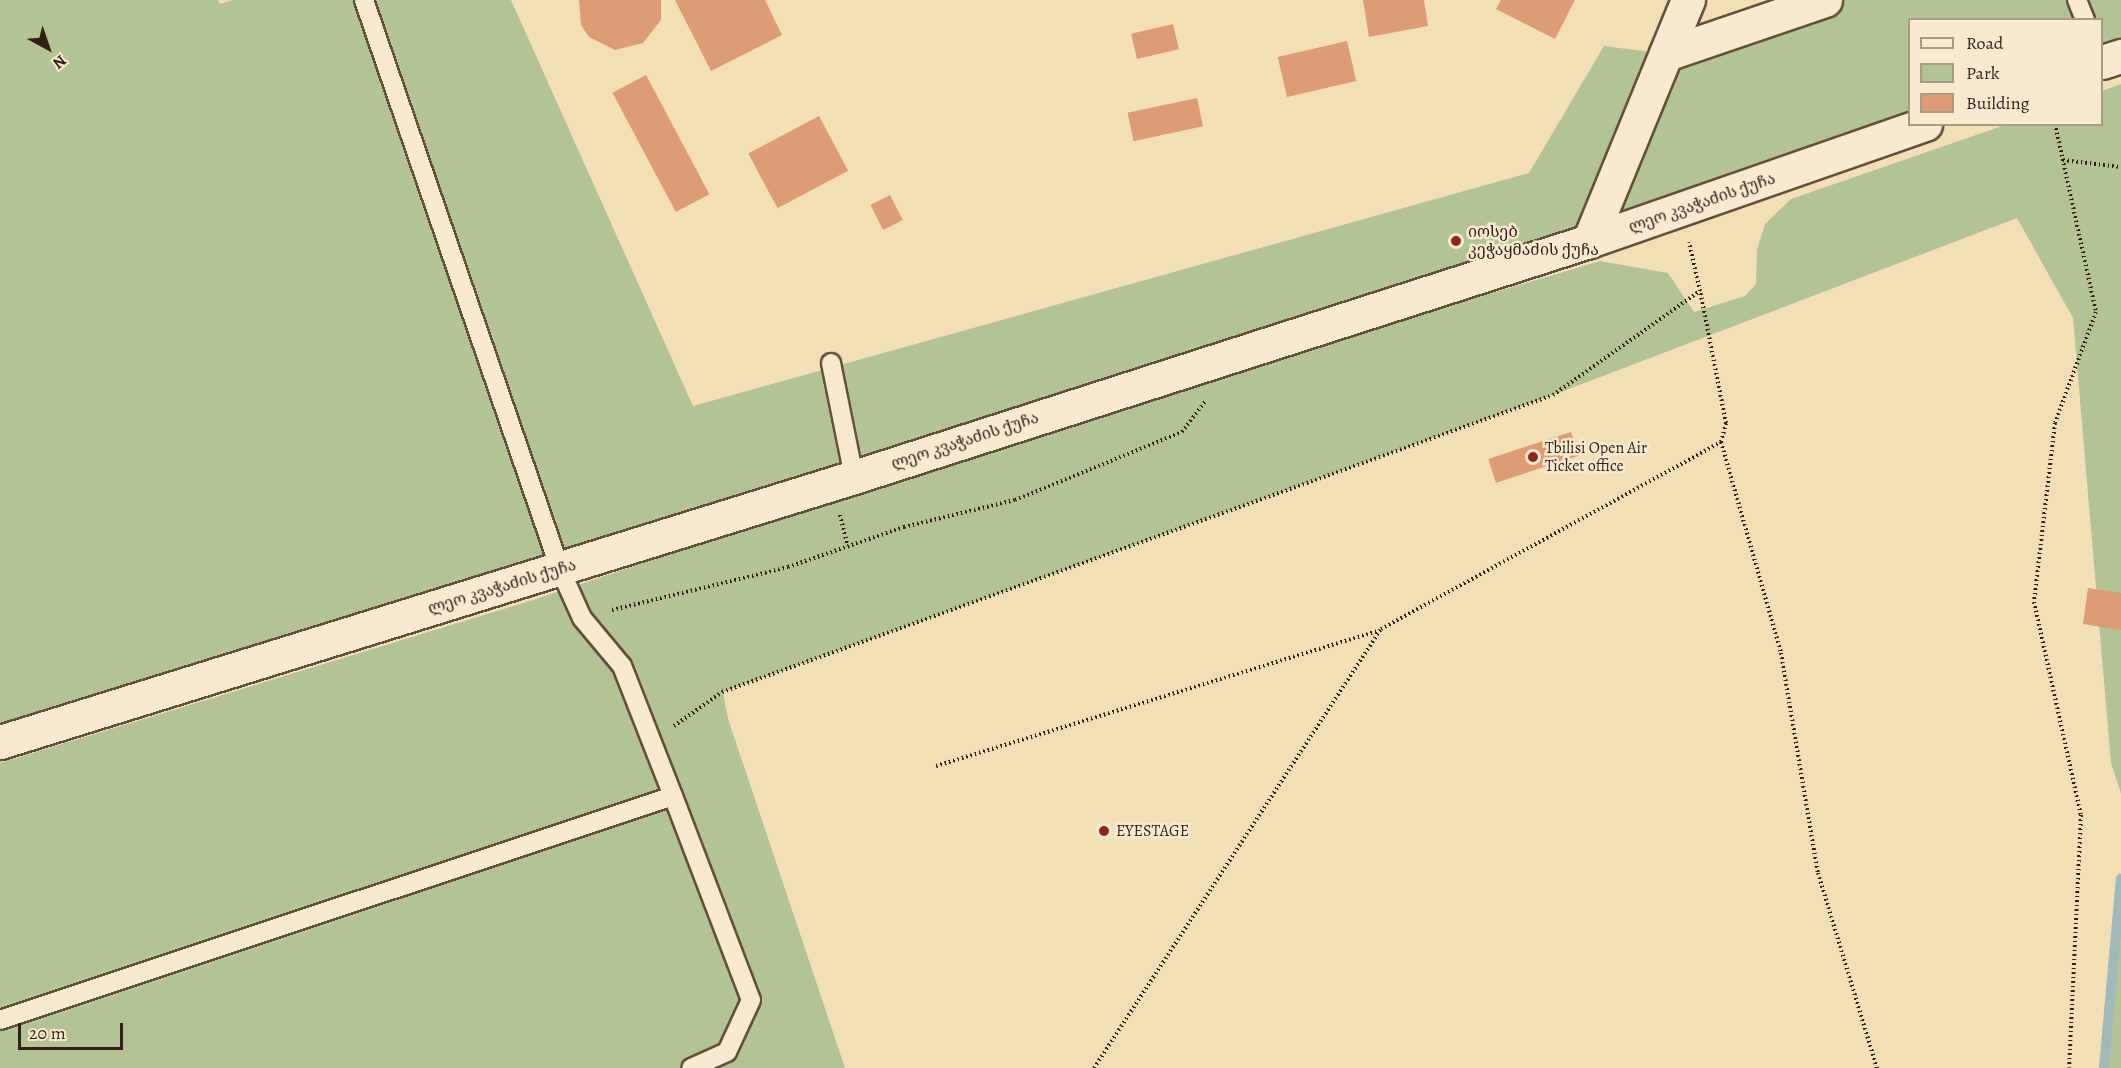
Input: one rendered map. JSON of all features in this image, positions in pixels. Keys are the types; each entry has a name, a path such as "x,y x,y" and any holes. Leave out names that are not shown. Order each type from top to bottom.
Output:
{"main road":[{"path":"1589,241 1688,0"},
{"path":"1666,54 1824,0"},
{"path":"2103,62 2121,56"},
{"name":"ლეო კვაჭაძის ქუჩა","path":"0,742 854,477 1222,359 1682,210 1919,126"}],"lane":[{"path":"364,0 560,569 582,618 622,666 751,1000 727,1052 691,1068"},
{"path":"2077,0 2084,18"},
{"path":"831,363 854,477"},
{"path":"0,1020 672,796"}],"path":[{"path":"2055,126 2096,312 2055,423 2034,602 2081,815 2069,1068"},
{"path":"2063,160 2121,167"},
{"path":"1682,210 1726,423 1721,442 1781,653 1807,789 1818,873 1876,1068"},
{"path":"658,758 670,730 689,711 722,692 1553,395 1700,291"},
{"path":"582,618 788,567 904,527 1015,500 1182,432 1202,407 1222,359"},
{"path":"936,766 1381,629 1721,442"},
{"path":"1094,1068 1381,629"}],"green space":[{"path":"0,0 218,0 220,4 233,0 511,0 693,406 1529,173 1604,46 1666,54 1825,0 2121,0 2121,56 2103,62 2103,18 1908,18 1908,125 0,742"},
{"path":"2121,84 2121,794 2111,763 2073,318 2017,218 1553,395 723,692 728,719 845,1068 0,1068 0,763 533,600 1091,413 1600,261 1668,273 1694,312 1745,296 1756,284 1757,250 1765,224 1791,199 2002,126 2103,126 2103,91"},
{"path":"2121,879 2121,1068 2104,1068"}],"building":[{"path":"579,0 661,0 661,20 643,43 615,50 589,37 581,25"},
{"path":"675,0 765,0 782,35 711,71"},
{"path":"1363,0 1424,0 1428,26 1369,37"},
{"path":"1501,0 1575,0 1555,39 1496,9"},
{"path":"1173,24 1179,49 1137,59 1131,34"},
{"path":"1347,41 1356,81 1287,97 1278,57"},
{"path":"646,75 709,194 676,212 612,93"},
{"path":"1197,98 1203,126 1134,141 1128,113"},
{"path":"819,116 848,171 777,208 748,154"},
{"path":"890,195 903,220 883,230 870,205"},
{"name":"Tbilisi Open Air Ticket office","path":"1571,432 1579,456 1496,483 1488,459"},
{"path":"2088,588 2121,593 2121,630 2083,624"}],"waterway":[{"path":"2104,1068 2121,879"}],"place":[{"name":"იოსებ კეჭაყმაძის ქუჩა","path":"1456,241"},
{"name":"Tbilisi Open Air Ticket office","path":"1533,457"},
{"name":"EYESTAGE","path":"1104,831"}]}
